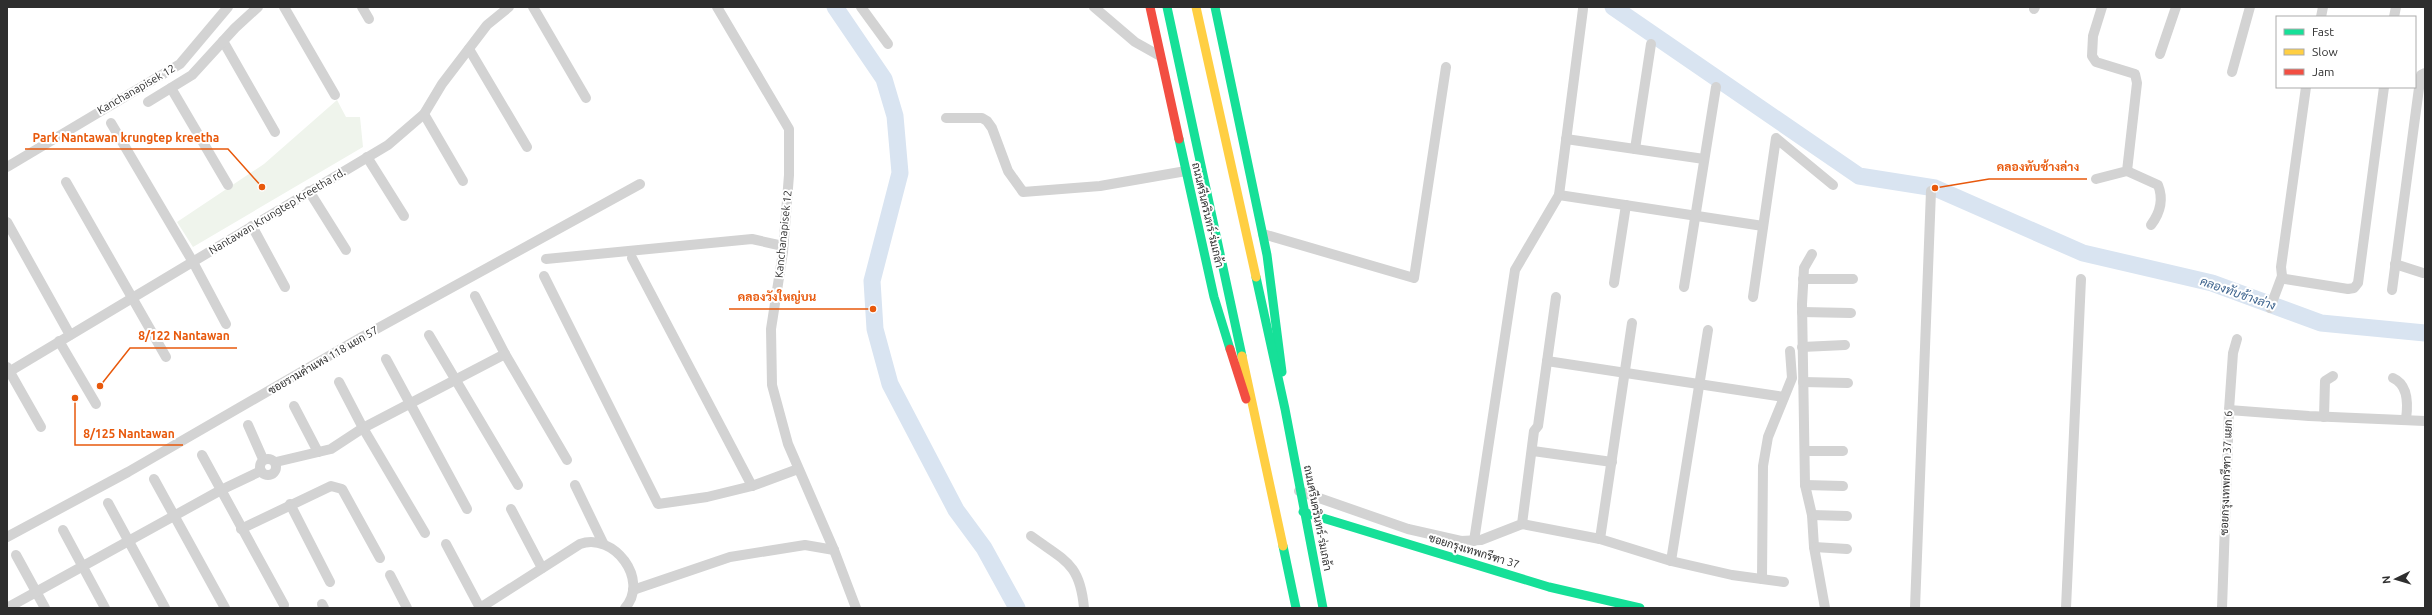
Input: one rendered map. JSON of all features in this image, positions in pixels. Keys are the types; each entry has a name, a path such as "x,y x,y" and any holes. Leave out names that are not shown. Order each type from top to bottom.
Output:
{"main road":[{"name":"ถนนศรีนครินทร์-ร่มเกล้า","path":"1150,7 1214,297 1238,377 1256,424"},
{"name":"ถนนศรีนครินทร์-ร่มเกล้า","path":"1167,7 1296,608"},
{"name":"ถนนศรีนครินทร์-ร่มเกล้า","path":"1196,7 1285,409 1303,512 1323,608"},
{"name":"ถนนศรีนครินทร์-ร่มเกล้า","path":"1215,7 1263,234 1276,309 1285,409"},
{"name":"ซอยกรุงเทพกรีฑา 37","path":"1303,512 1549,587 1640,608"}],"street":[{"name":"Kanchanapisek 12","path":"7,167 180,64 228,7"},
{"path":"148,102 192,76 223,41 258,7"},
{"path":"284,7 335,95"},
{"path":"362,7 368,18"},
{"name":"Nantawan Krungtep Kreetha rd.","path":"8,371 134,298 309,191 388,145 424,114 442,84 487,26 509,7"},
{"path":"534,7 586,98"},
{"name":"Kanchanapisek 12","path":"716,7 789,129 789,175 783,246 771,330 772,385 788,444 834,550 856,608"},
{"path":"861,7 888,44"},
{"path":"1094,7 1135,42 1160,56"},
{"path":"2102,7 2093,36 2092,56 2096,62 2130,71 2136,76 2127,171"},
{"path":"2160,54 2176,7"},
{"path":"2232,72 2250,7"},
{"path":"1474,541 1515,270 1559,195 1583,10"},
{"path":"223,41 275,132"},
{"path":"1635,149 1650,44"},
{"path":"469,49 527,147"},
{"path":"1263,234 1414,278 1446,67"},
{"path":"2392,290 2419,88 2421,75 2425,73"},
{"path":"1684,287 1716,87"},
{"path":"171,88 228,185"},
{"path":"2270,308 2282,276 2283,252 2306,88"},
{"path":"2282,276 2285,279 2348,289 2354,288 2358,283 2384,88"},
{"path":"424,114 463,181"},
{"path":"946,118 982,118 987,121 992,128 1008,171 1023,192 1100,186 1186,171"},
{"path":"111,123 193,262 226,324"},
{"path":"1753,297 1776,138 1833,185"},
{"path":"1566,139 1704,159"},
{"path":"367,157 404,216"},
{"path":"2096,179 2127,171 2158,185 2161,196 2160,208 2151,225"},
{"path":"66,182 134,298 166,357"},
{"name":"ซอยรามคำแหง 118 แยก 57","path":"7,537 128,472 360,338 640,184"},
{"path":"309,191 346,250"},
{"path":"1915,608 1931,191"},
{"path":"1559,195 1763,226"},
{"path":"1614,283 1626,205"},
{"path":"7,222 70,335"},
{"path":"252,226 285,287"},
{"path":"546,260 752,239 783,246"},
{"path":"1812,254 1806,261 1803,279 1802,347 1805,485 1812,515 1814,547 1825,608"},
{"path":"632,258 752,486"},
{"path":"2395,264 2423,274"},
{"path":"544,276 658,504 752,486 798,469"},
{"path":"1803,279 1853,279"},
{"path":"2066,608 2081,279"},
{"path":"475,296 505,354 567,460"},
{"path":"1522,524 1533,451 1534,431 1538,426 1556,297"},
{"path":"1802,312 1850,313"},
{"path":"1600,539 1632,323"},
{"path":"1670,561 1708,330"},
{"path":"428,335 518,485"},
{"name":"ซอยกรุงเทพกรีฑา 37 แยก 6","path":"2222,608 2228,410 2233,353 2238,339"},
{"path":"59,341 96,404"},
{"path":"1802,347 1845,345"},
{"path":"1762,579 1763,466 1768,437 1792,378 1790,351"},
{"path":"264,459 272,459 276,462 331,449 363,428 505,354"},
{"path":"386,359 467,509"},
{"path":"1547,361 1784,397"},
{"path":"8,371 41,427"},
{"path":"2324,416 2325,380 2333,376"},
{"path":"2393,378 2399,381 2407,397 2406,419"},
{"path":"339,382 363,428 425,534"},
{"path":"1803,382 1848,383"},
{"path":"294,406 318,452"},
{"path":"2228,410 2425,421"},
{"path":"248,425 264,459"},
{"path":"1533,451 1612,462"},
{"path":"1804,452 1843,451"},
{"path":"202,455 241,529 284,605"},
{"path":"260,471 260,466 264,459"},
{"path":"7,608 221,490 260,471 270,475 275,473 276,462"},
{"path":"154,479 225,608"},
{"path":"575,485 603,543"},
{"path":"1805,485 1843,486"},
{"path":"241,529 290,504 331,486 342,489 380,558"},
{"path":"1300,491 1408,529 1461,541 1474,541 1522,524 1600,539 1670,561 1732,575 1784,582"},
{"path":"108,503 165,608"},
{"path":"290,504 330,582"},
{"path":"511,509 542,568"},
{"path":"1812,515 1847,516"},
{"path":"63,530 105,608"},
{"path":"1031,536 1069,564 1082,585 1084,608"},
{"path":"446,544 480,608 580,544 590,540 603,543 612,547 624,558 630,574 633,590 631,600 625,608"},
{"path":"633,590 730,557 780,547 805,545 834,550"},
{"path":"1814,547 1847,549"},
{"path":"16,555 45,608"},
{"path":"390,575 407,608"}],"shaded area":[{"path":"337,100 346,117 360,117 363,147 193,247 177,222 264,164"}],"waterway":[{"path":"835,7 884,79 895,116 900,173 872,281 875,329 890,384 956,510 984,548 1017,608"},
{"name":"คลองทับช้างล่าง","path":"1613,7 1859,176 1935,188 2083,253 2212,283 2321,323 2425,333"}],"traffic: fast":[{"path":"1167,7 1242,356"},
{"path":"1215,7 1267,255 1282,372"},
{"path":"1179,139 1214,297 1230,349"},
{"path":"1256,277 1285,409 1323,608"},
{"path":"1303,512 1549,587 1640,608"},
{"path":"1283,546 1296,608"}],"traffic: slow":[{"path":"1196,7 1256,277"},
{"path":"1242,356 1283,546"}],"traffic: jam":[{"path":"1150,7 1179,139"},
{"path":"1230,349 1246,399"}],"place":[{"name":"Park Nantawan krungtep kreetha","path":"262,187"},
{"name":"คลองทับช้างล่าง","path":"1935,188"},
{"name":"คลองวังใหญ่บน","path":"873,309"},
{"name":"8/122 Nantawan","path":"100,386"},
{"name":"8/125 Nantawan","path":"75,398"}]}
